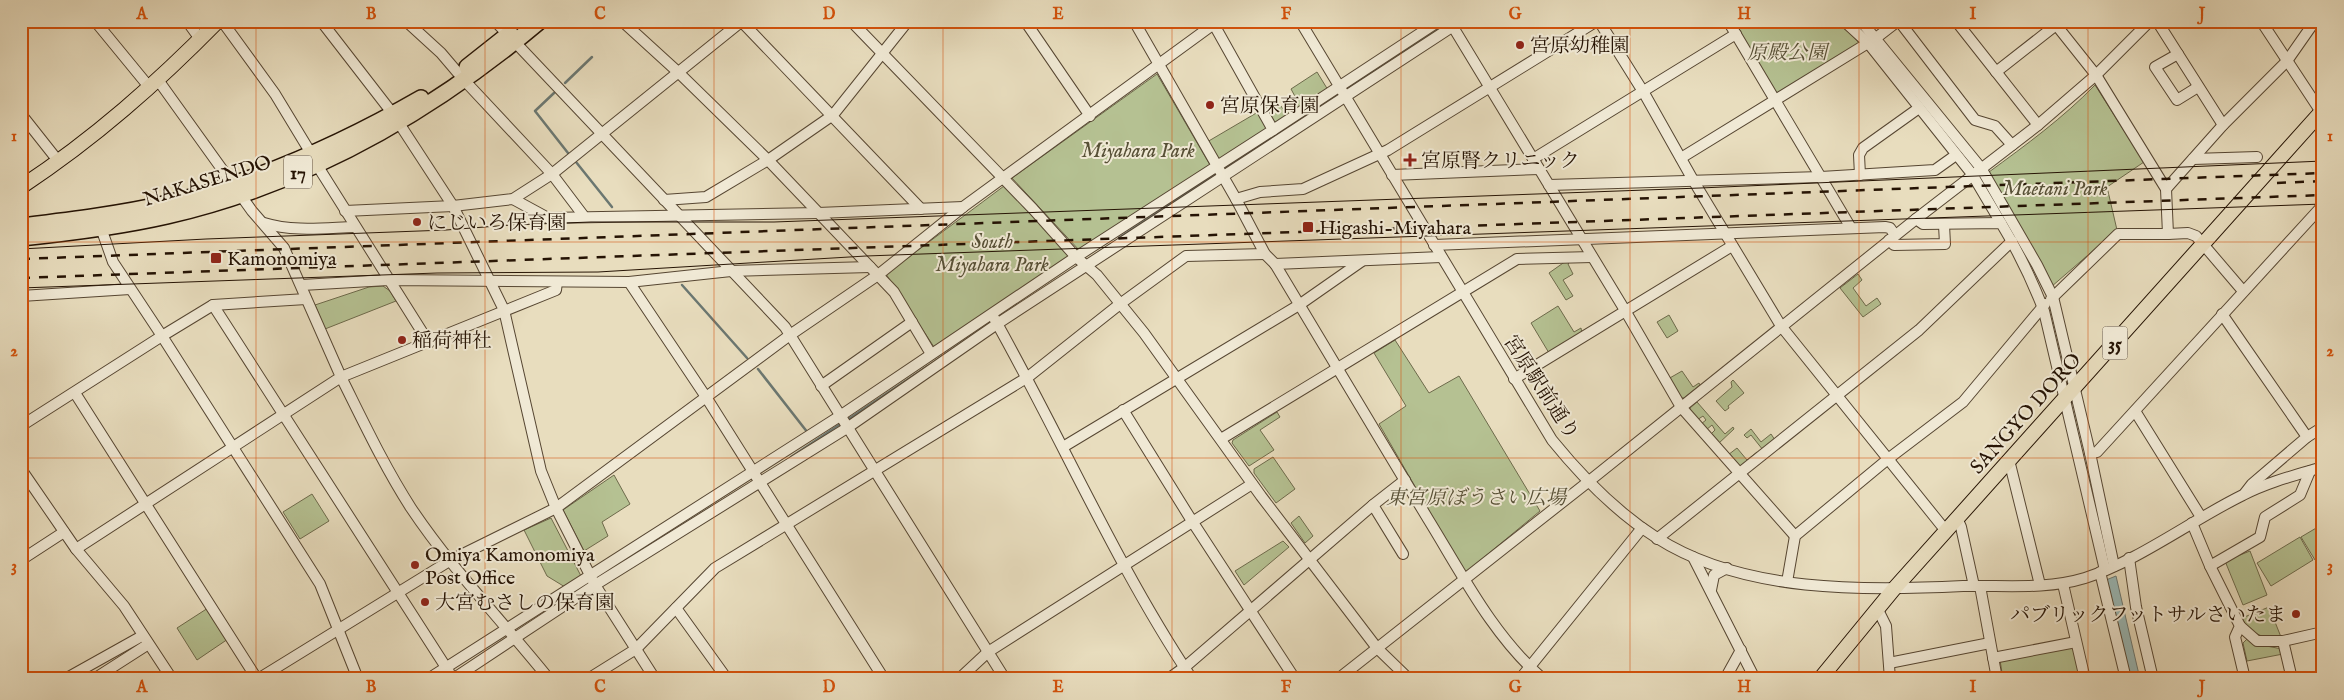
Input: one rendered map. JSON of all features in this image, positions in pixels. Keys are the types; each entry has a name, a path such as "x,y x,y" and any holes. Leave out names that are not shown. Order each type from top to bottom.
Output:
{"highway":[{"name":"NAKASENDO","path":"512,38 524,21"},
{"name":"NAKASENDO","path":"21,238 100,228 170,215 314,160 396,119 461,77 512,38 540,21"},
{"name":"NAKASENDO","path":"21,226 94,216 237,189"}],"main road":[{"path":"21,187 59,162 154,84 218,21"},
{"name":"SANGYO DORO","path":"1820,679 1877,608 2322,112"}],"street":[{"path":"95,21 154,84 284,248 302,285 306,300 341,377 382,457 411,508 451,560 549,679"},
{"path":"187,21 200,39"},
{"path":"222,21 275,94 354,227 429,343"},
{"path":"321,21 396,119 453,206 504,310 541,471 556,508 593,580 655,679"},
{"path":"406,21 441,53 552,174 583,216"},
{"path":"495,21 786,327 873,470 1005,679"},
{"path":"622,21 679,73 768,160 894,292 931,354"},
{"path":"345,211 453,206 512,199 552,174 742,21 921,209"},
{"path":"851,21 1077,258 1087,266 1120,304 1178,380 1252,484 1377,648 1409,679"},
{"path":"664,200 706,197 768,160 833,115 908,21"},
{"path":"1025,21 1090,116"},
{"path":"1134,21 1158,66 1236,199 1265,254 1276,264 1337,370 1465,579 1491,620 1529,667 1543,679"},
{"name":"宮原駅前通り","path":"1300,21 1552,440 1588,482 1642,528 1658,539 1693,557 1727,568 1787,582 1893,590 2063,584 2106,569 2129,558 2244,494"},
{"path":"843,421 931,354 1087,266 1220,171 1273,130 1438,21"},
{"path":"1236,199 1260,192 1303,189 1380,154 1598,21 1644,93 1724,233 1781,326 1946,531"},
{"path":"1728,21 1851,228"},
{"path":"1844,21 1872,40 1981,168 2037,265 2074,389 2090,453 2106,569 2126,679"},
{"path":"1861,21 1919,108 1972,174 2012,241 2033,281 2048,301 2064,400 2106,569"},
{"path":"1681,158 1872,40 1899,21 1975,120 1995,126 2012,145"},
{"path":"1956,21 2038,126"},
{"path":"1338,679 1588,482 1916,218 2038,126 2096,75 2150,21"},
{"path":"2157,21 2223,125"},
{"path":"2261,21 2322,112"},
{"path":"2166,189 2223,125 2287,61 2315,21"},
{"path":"75,393 258,679 451,560 556,508 790,335 878,275 963,207 1158,66 1214,22 1273,130"},
{"path":"1996,72 2055,23 2096,75 2166,189 2168,234"},
{"path":"428,679 451,675 593,580 843,421 995,319 1077,258 1345,96 1454,24 1490,88 1626,312 1680,407 1795,536"},
{"path":"1534,159 1644,93 1736,34"},
{"path":"2178,54 2155,67 2177,100 2198,88"},
{"path":"1860,175 1859,155 1863,148 1919,108"},
{"path":"21,114 59,162"},
{"path":"1549,185 1820,177 1935,170 1956,155"},
{"path":"2193,159 2257,157"},
{"path":"1392,175 1539,169"},
{"path":"512,199 548,218 818,213 963,207"},
{"path":"2321,209 2323,221"},
{"path":"2090,453 2097,452 2243,291 2321,209"},
{"path":"1916,218 1923,224 2001,223"},
{"path":"263,222 275,226 302,229 354,227"},
{"path":"1434,246 1580,238 1885,227 1890,228 1894,246 1944,244 1944,225"},
{"path":"100,228 113,262 320,584 358,679"},
{"path":"1787,582 1795,536 1888,459 1964,402 2048,301 2118,234 2188,233 2196,236 2243,291"},
{"path":"1658,539 1919,330 2012,241"},
{"path":"1514,379 1732,246"},
{"path":"588,679 636,649 715,568 1028,377 1120,304 1186,256 1265,254"},
{"path":"1276,264 1362,262 1441,257"},
{"path":"1221,439 1517,259 1592,257"},
{"path":"1063,447 1123,410 1178,380 1299,305 1362,262"},
{"path":"302,285 388,280 629,282 731,270 870,267"},
{"path":"76,549 341,377 556,290 557,282"},
{"path":"629,282 706,397 884,679"},
{"path":"21,296 130,289"},
{"path":"21,426 213,305 306,300"},
{"path":"213,305 451,675"},
{"path":"2222,314 2307,437"},
{"path":"995,319 1028,377 1125,566 1192,679"},
{"path":"822,386 912,322"},
{"path":"1123,410 1192,521 1295,679"},
{"path":"2135,411 2197,520 2210,566 2240,626 2257,641 2283,642 2323,632"},
{"path":"2244,494 2252,484 2307,437 2323,427"},
{"path":"2009,460 2040,585"},
{"path":"2244,494 2323,467"},
{"path":"21,469 76,549 124,606 145,641 172,679"},
{"path":"2210,566 2260,537 2265,517 2300,495 2310,471"},
{"path":"1168,679 1185,668 1373,505 1405,480"},
{"path":"959,679 988,652 1252,484"},
{"path":"1373,505 1403,554"},
{"path":"1957,518 1977,586 1996,679"},
{"path":"1520,679 1642,528"},
{"path":"21,560 64,532"},
{"path":"1693,557 1755,679"},
{"path":"2129,558 2136,607 2153,679"},
{"path":"1711,592 1711,581 1714,575 1727,568"},
{"path":"2063,584 2085,679"},
{"path":"676,608 728,679"},
{"path":"1877,608 1886,626 1890,679"},
{"path":"2240,626 2235,637 2245,679"},
{"path":"65,679 145,641"},
{"path":"94,679 145,641"},
{"path":"1993,658 2076,642"},
{"path":"2283,642 2292,679"},
{"path":"1889,663 1990,643"},
{"path":"1725,679 1740,650"}],"green space":[{"name":"原殿公園","path":"1733,21 1840,21 1859,43 1777,95"},
{"path":"1317,72 1328,90 1276,124 1271,123 1261,108 1276,99 1283,109 1297,100 1291,89"},
{"name":"Miyahara Park","path":"1157,74 1210,165 1079,250 1012,178"},
{"name":"Maetani Park","path":"2095,85 2144,162 2107,187 2117,230 2051,287 1989,172 2057,120"},
{"path":"1258,112 1266,126 1265,131 1221,160 1217,159 1207,142"},
{"name":"South Miyahara Park","path":"1004,186 1070,256 934,347 886,274"},
{"path":"1566,261 1571,261 1568,264 1573,274 1563,280 1573,296 1566,300 1549,273"},
{"path":"1858,274 1862,280 1853,288 1866,306 1877,298 1881,304 1863,317 1840,288"},
{"path":"383,286 390,291 396,301 325,329 315,305 369,287"},
{"path":"1558,306 1574,332 1581,328 1582,334 1549,353 1531,323"},
{"path":"1669,315 1678,331 1667,338 1657,322"},
{"name":"東宮原ぼうさい広場","path":"1395,340 1429,393 1459,376 1540,511 1465,573 1379,424 1406,406 1374,353"},
{"path":"1682,371 1693,387 1699,383 1700,385 1684,398 1680,398 1668,379"},
{"path":"1733,380 1744,393 1728,406 1729,408 1725,411 1716,401 1732,387 1731,382"},
{"path":"1697,402 1725,434 1733,427 1734,429 1718,444 1710,435 1715,430 1712,425 1706,430 1701,424 1706,420 1703,416 1697,420 1690,411 1690,408"},
{"path":"1277,412 1280,417 1260,430 1274,450 1249,466 1232,443 1233,440"},
{"path":"1751,429 1761,442 1771,434 1775,440 1763,450 1751,435 1747,438 1744,435"},
{"path":"1737,448 1747,460 1757,452 1758,454 1742,466 1738,466 1728,455"},
{"path":"1273,457 1295,489 1276,503 1254,473 1254,469"},
{"path":"614,475 630,504 602,522 608,536 584,551 563,510"},
{"path":"312,494 329,521 300,539 283,512"},
{"path":"1299,516 1313,536 1305,543 1291,523"},
{"path":"551,518 581,576 565,587 547,576 524,530"},
{"path":"2323,524 2323,555 2315,560 2301,537"},
{"path":"2300,537 2313,560 2271,586 2257,563"},
{"path":"1283,541 1289,547 1244,585 1235,571"},
{"path":"2250,551 2267,595 2243,605 2225,561"},
{"path":"2269,607 2281,637 2275,638 2258,634 2249,628 2242,618"},
{"path":"208,608 228,639 197,660 177,628"},
{"path":"2247,639 2256,644 2282,649 2283,654 2247,661 2243,643"},
{"path":"2073,646 2081,679 2003,679 2000,660"}],"water":[{"path":"2116,576 2140,679 2129,679 2106,580"}],"waterway":[{"path":"1345,90 1439,29"},
{"path":"565,83 592,57"},
{"path":"554,93 535,111 568,153"},
{"path":"1223,169 1340,93"},
{"path":"576,162 612,207"},
{"path":"1119,238 1219,172"},
{"path":"682,285 747,358"},
{"path":"847,420 928,366"},
{"path":"758,369 808,433"},
{"path":"791,457 842,423"}],"tram line":[{"path":"21,249 206,239 446,230 510,225 591,222 774,222 1700,188 2323,161"},
{"path":"21,288 437,273 598,272 866,256 2323,204"}],"railway":[{"path":"21,259 2323,173"},
{"path":"2277,183 2323,181"},
{"path":"21,278 2323,195"}],"place":[{"name":"宮原幼稚園","path":"1520,45"},
{"name":"宮原保育園","path":"1210,105"},
{"name":"宮原腎クリニック","path":"1410,160"},
{"name":"にじいろ保育園","path":"417,222"},
{"name":"Higashi-Miyahara","path":"1308,227"},
{"name":"Kamonomiya","path":"216,258"},
{"name":"稲荷神社","path":"402,340"},
{"name":"Omiya Kamonomiya Post Office","path":"415,565"},
{"name":"大宮むさしの保育園","path":"425,602"},
{"name":"パブリックフットサルさいたま","path":"2296,614"}]}
